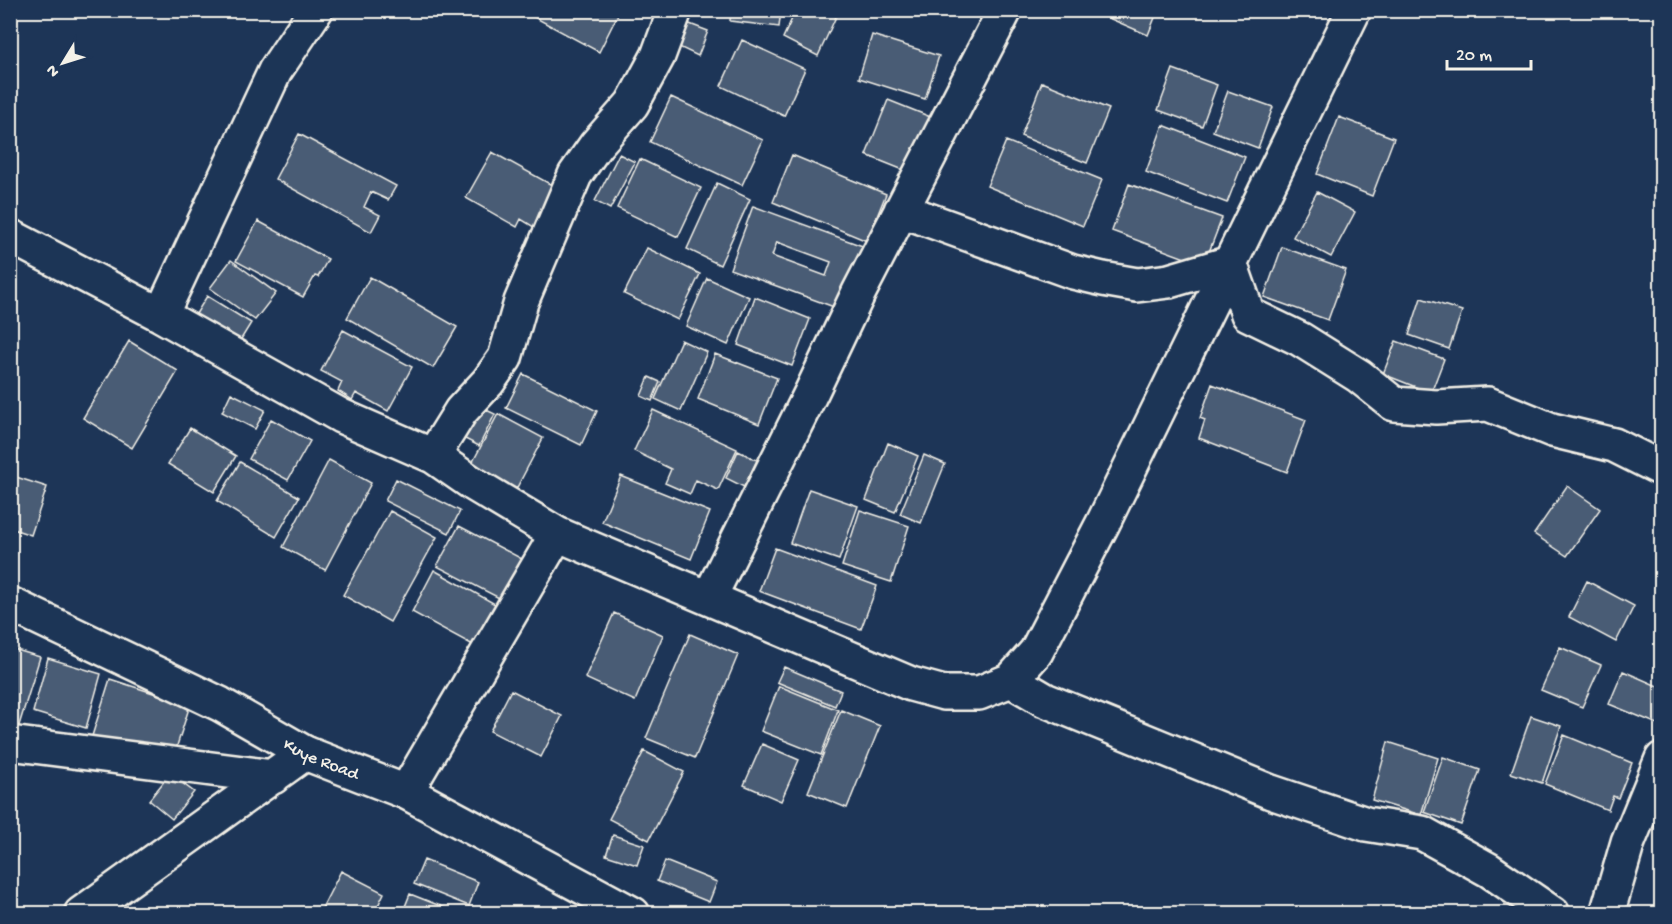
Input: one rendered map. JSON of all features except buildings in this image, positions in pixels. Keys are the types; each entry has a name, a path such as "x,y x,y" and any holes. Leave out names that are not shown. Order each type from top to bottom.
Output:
{"street":[{"path":"161,315 275,71 316,10"},
{"path":"433,456 461,411 488,382 505,358 521,302 575,174 596,145 632,104 658,56 675,10"},
{"path":"709,598 859,292 1005,10"},
{"path":"10,236 161,315 342,416 433,456 472,483 557,534 911,684 944,693 978,693 1011,680 1036,652 1103,523 1354,10"},
{"path":"901,210 1073,272 1137,285 1169,281 1230,263"},
{"path":"1230,263 1248,314 1300,339 1359,376 1394,404 1436,407 1488,404 1552,430 1614,445 1662,469"},
{"path":"406,792 557,534"},
{"name":"Kuye Road","path":"10,604 220,704 306,753 406,792 633,914"},
{"path":"1011,680 1045,700 1271,792 1366,824 1422,833 1489,870 1553,914"},
{"path":"10,743 273,777"},
{"path":"81,914 306,753"},
{"path":"1607,914 1628,842 1662,759"}]}
